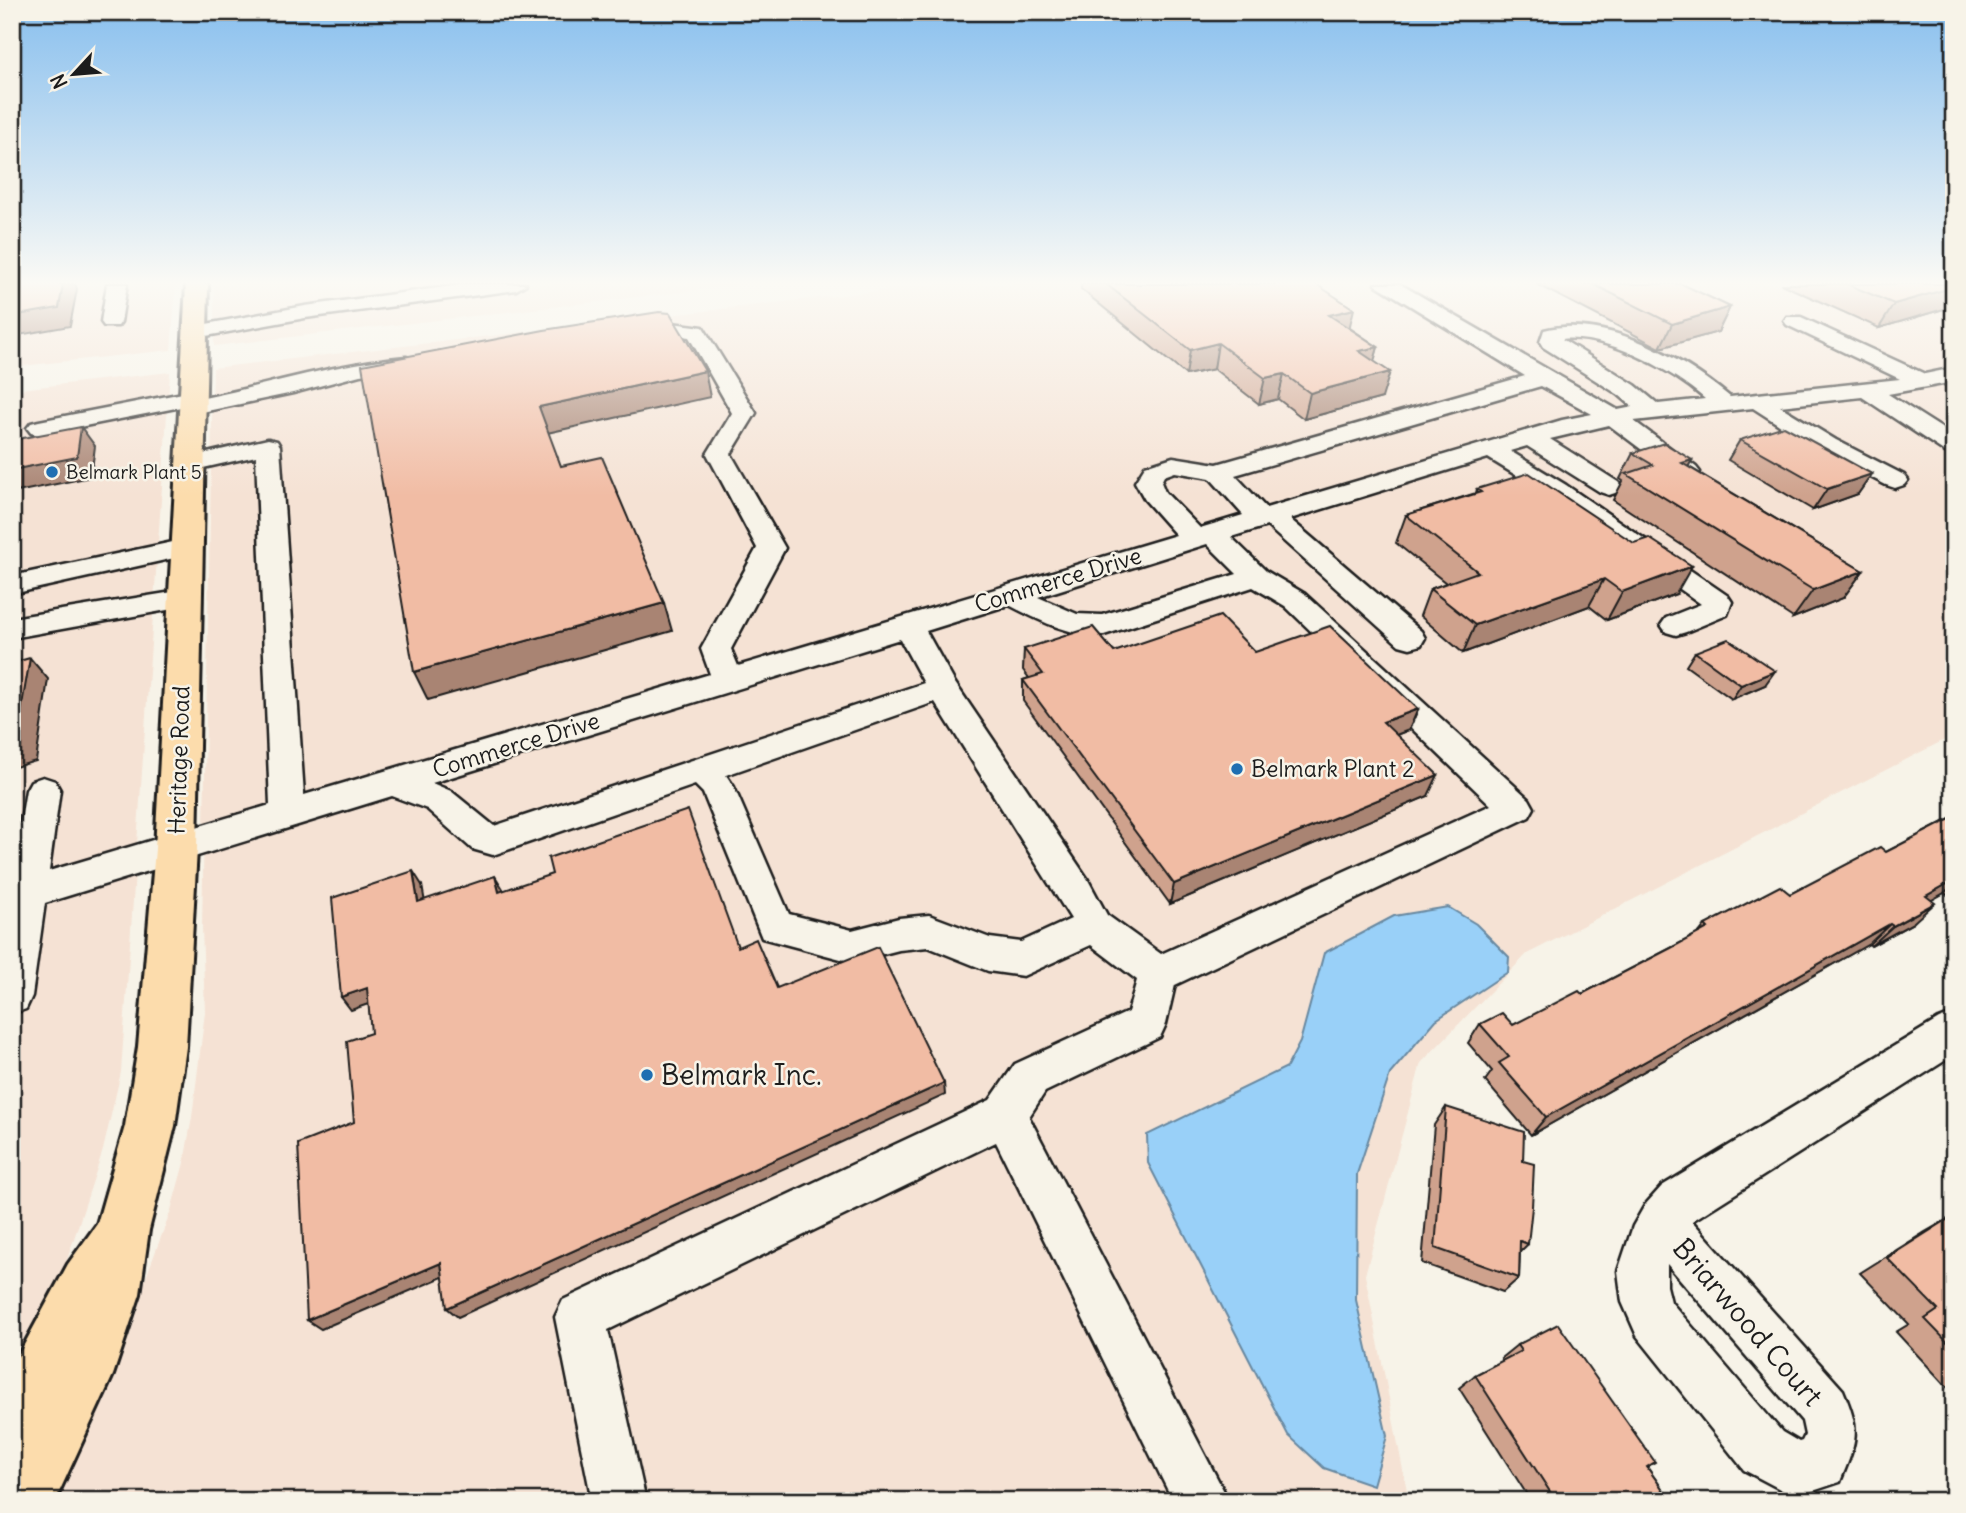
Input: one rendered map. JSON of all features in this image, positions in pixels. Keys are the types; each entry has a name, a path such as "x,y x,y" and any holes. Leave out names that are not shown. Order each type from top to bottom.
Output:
{"main road":[{"name":"Heritage Road","path":"22,1501 83,1375 112,1294 122,1230 150,1126 162,1047 176,849 194,355"},
{"name":"Heritage Road","path":"12,1429 88,1284 122,1230"}],"street":[{"path":"710,355 744,413 719,454 771,548 716,649 729,681"},
{"path":"1505,355 1612,416 1708,488"},
{"path":"1571,355 1627,390 1652,411"},
{"path":"1643,355 1691,376 1724,404"},
{"path":"1866,355 1924,382"},
{"path":"38,428 293,386 359,368 426,363"},
{"name":"Commerce Drive","path":"27,893 1530,437 1612,416 1866,390 1954,375"},
{"path":"1158,974 1517,808 1295,600 1256,577 1154,495 1148,482 1154,471 1173,464 1218,472 1545,378"},
{"path":"1866,390 1954,447"},
{"path":"1757,401 1827,445 1895,480"},
{"path":"1530,437 1609,487"},
{"path":"190,464 268,446 288,814"},
{"path":"1490,449 1557,490 1718,602 1717,608 1676,625"},
{"path":"1218,472 1266,517 1410,638"},
{"path":"12,585 187,547"},
{"path":"1012,595 1068,622 1087,627 1104,625 1256,577"},
{"path":"12,628 185,599"},
{"path":"908,626 942,688 1074,889 1094,926 1158,974"},
{"path":"393,782 439,800 485,838 493,841 942,688"},
{"path":"700,769 717,787 775,927 852,946 899,934 929,931 988,954 1023,959 1094,926"},
{"path":"12,996 43,790"},
{"path":"619,1501 580,1317 1005,1115 1030,1079 1146,1024 1158,974"},
{"name":"Briarwood Court","path":"1661,1222 1825,1409 1831,1435 1821,1463 1795,1470 1763,1451 1654,1319 1643,1297 1642,1276 1646,1247 1661,1222 1678,1202 1954,1032"},
{"path":"1005,1115 1202,1501"}],"shaded area":[{"path":"12,355 128,355 12,367"},
{"path":"329,355 1954,355 1954,735 1527,954 1421,1063 1365,1275 1409,1501 42,1501 115,1361 171,1210 184,1163 192,1117 205,1012 202,927 213,368"},
{"path":"170,372 121,1072 103,1150 64,1269 12,1382 12,390"}],"water":[{"path":"1448,907 1476,924 1509,957 1508,972 1436,1020 1390,1074 1357,1174 1356,1300 1387,1436 1373,1485 1324,1468 1288,1435 1148,1163 1147,1135 1287,1067 1300,1042 1324,953 1394,916"}],"building":[{"path":"416,355 695,355 705,371 539,407 561,466 602,457 664,603 414,672 362,365"},
{"path":"1234,355 1364,355 1390,372 1310,393 1284,374 1265,378"},
{"path":"1784,426 1872,474 1827,489 1740,440"},
{"path":"81,427 77,457 12,470 12,440"},
{"path":"1664,443 1692,460 1682,463 1863,571 1813,590 1626,474 1653,465 1633,453"},
{"path":"1529,473 1634,543 1649,538 1692,566 1622,592 1604,579 1475,625 1430,589 1478,572 1406,515 1481,492 1477,489"},
{"name":"Belmark Plant 2","path":"1220,616 1255,652 1330,626 1418,709 1383,722 1438,775 1174,884 1023,680 1043,674 1024,649 1093,627 1114,652"},
{"path":"1728,639 1775,671 1741,685 1695,652"},
{"path":"30,658 16,740 12,741 12,663"},
{"name":"Belmark Inc.","path":"688,810 738,947 756,939 777,988 878,947 944,1083 447,1308 441,1263 307,1320 298,1144 354,1122 347,1041 371,1033 367,988 341,997 332,898 413,871 418,902 495,876 499,892 552,874 548,858"},
{"path":"1954,817 1954,880 1926,896 1935,903 1893,926 1890,924 1546,1117 1499,1063 1509,1057 1480,1024 1502,1013 1513,1025 1579,991 1582,994 1671,948 1708,928 1705,925 1780,886 1790,894 1880,847 1886,852"},
{"path":"1446,1107 1524,1132 1523,1161 1534,1164 1528,1244 1520,1241 1519,1278 1435,1248"},
{"path":"1953,1216 1954,1349 1925,1319 1938,1310 1887,1258"},
{"path":"1558,1324 1655,1462 1647,1467 1671,1501 1556,1501 1475,1375 1521,1351 1517,1345"}],"place":[{"name":"Belmark Plant 5","path":"52,472"},
{"name":"Belmark Plant 2","path":"1237,769"},
{"name":"Belmark Inc.","path":"647,1075"}]}
